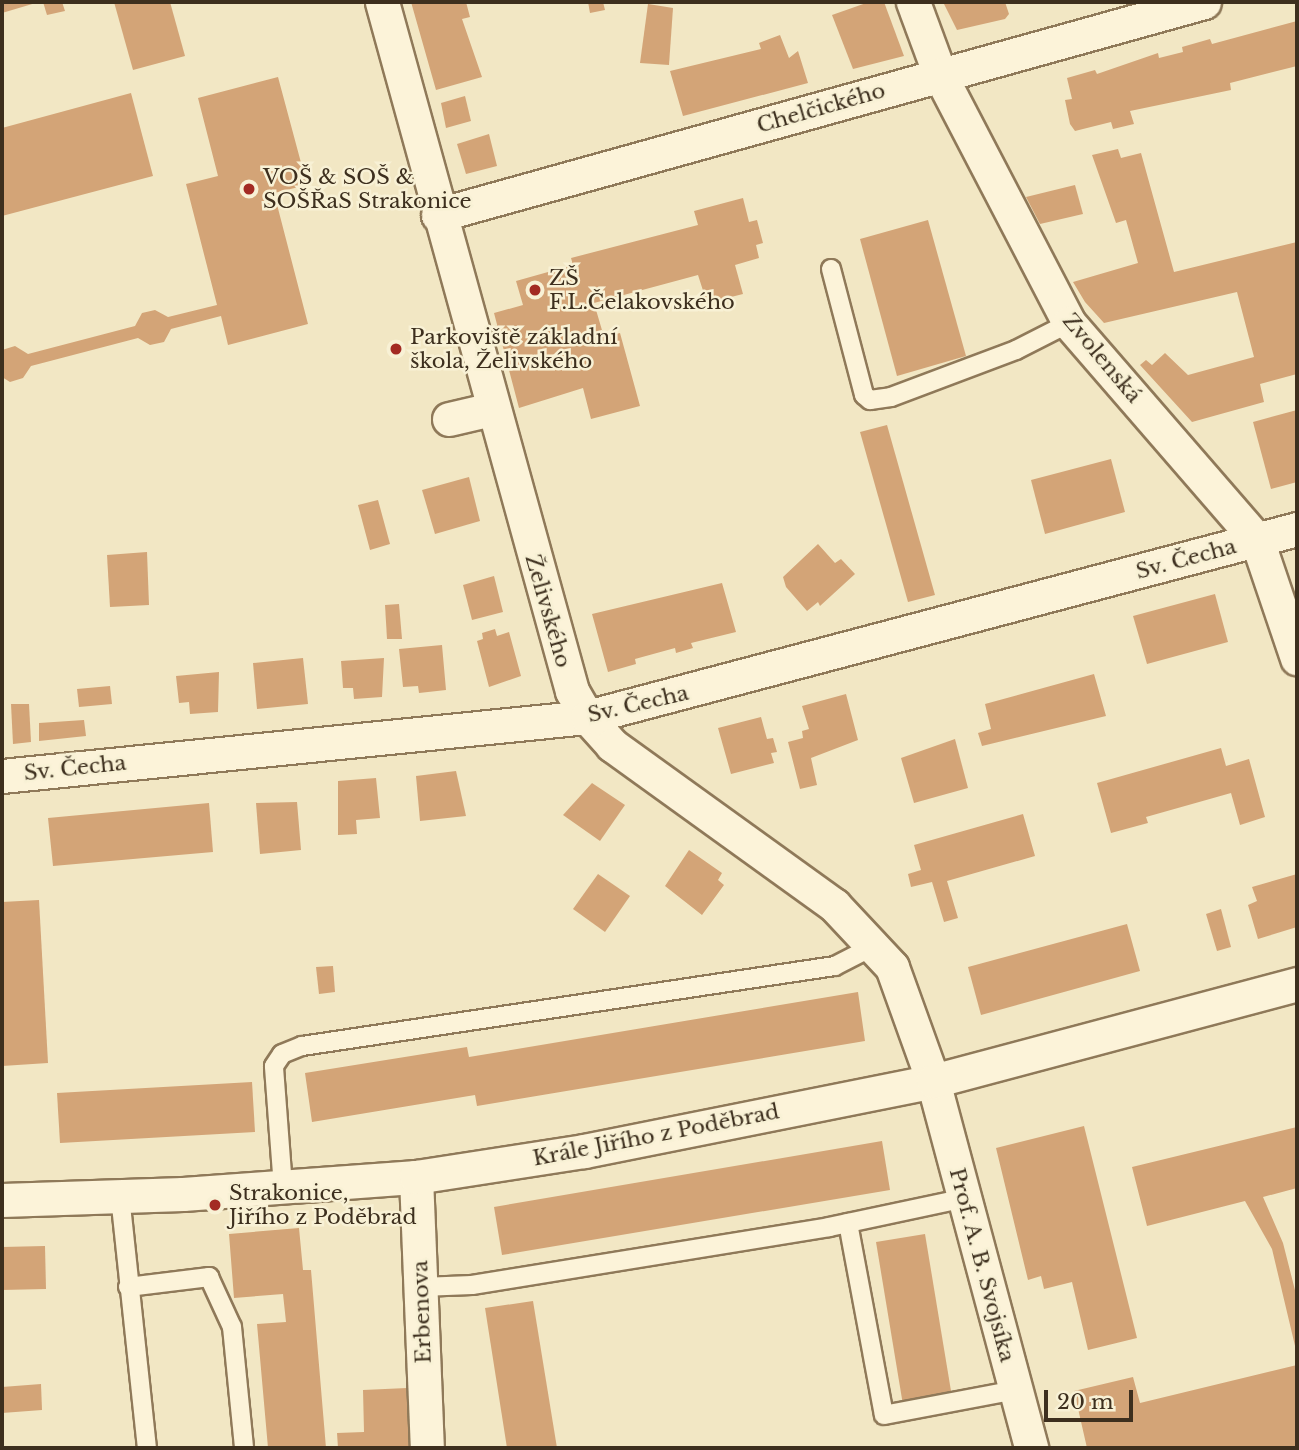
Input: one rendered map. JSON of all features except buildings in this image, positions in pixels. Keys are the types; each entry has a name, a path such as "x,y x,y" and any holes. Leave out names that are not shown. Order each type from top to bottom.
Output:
{"street":[{"name":"Želivského","path":"382,2 561,659 587,717 629,758 834,905 874,946 892,967 904,992 933,1081"},
{"name":"Zvolenská","path":"913,2 940,75 1069,323 1257,540 1297,658"},
{"name":"Chelčického","path":"438,215 1203,2"},
{"path":"449,419 492,410"},
{"name":"Sv. Čecha","path":"2,776 587,717 1297,529"},
{"name":"Krále Jiřího z Poděbrad","path":"2,1200 284,1187 416,1177 584,1151 933,1081 1297,984"},
{"name":"Prof. A. B. Svojsíka","path":"933,1081 1031,1448"},
{"name":"Erbenova","path":"416,1177 427,1448"}],"lane":[{"path":"831,269 864,394 870,400 891,397 1016,350 1069,323"},
{"path":"284,1187 274,1066 282,1055 302,1045 835,965 874,946"},
{"path":"120,1196 147,1448"},
{"path":"421,1287 472,1284 848,1223 964,1198"},
{"path":"848,1223 884,1415 1016,1390"},
{"path":"128,1287 209,1277 232,1327 244,1448"}],"place":[{"name":"VOŠ & SOŠ & SOŠŘaS Strakonice","path":"249,189"},
{"name":"ZŠ F.L.Čelakovského","path":"535,290"},
{"name":"Parkoviště základní škola, Želivského","path":"396,349"},
{"name":"Strakonice, Jiřího z Poděbrad","path":"215,1205"}]}
